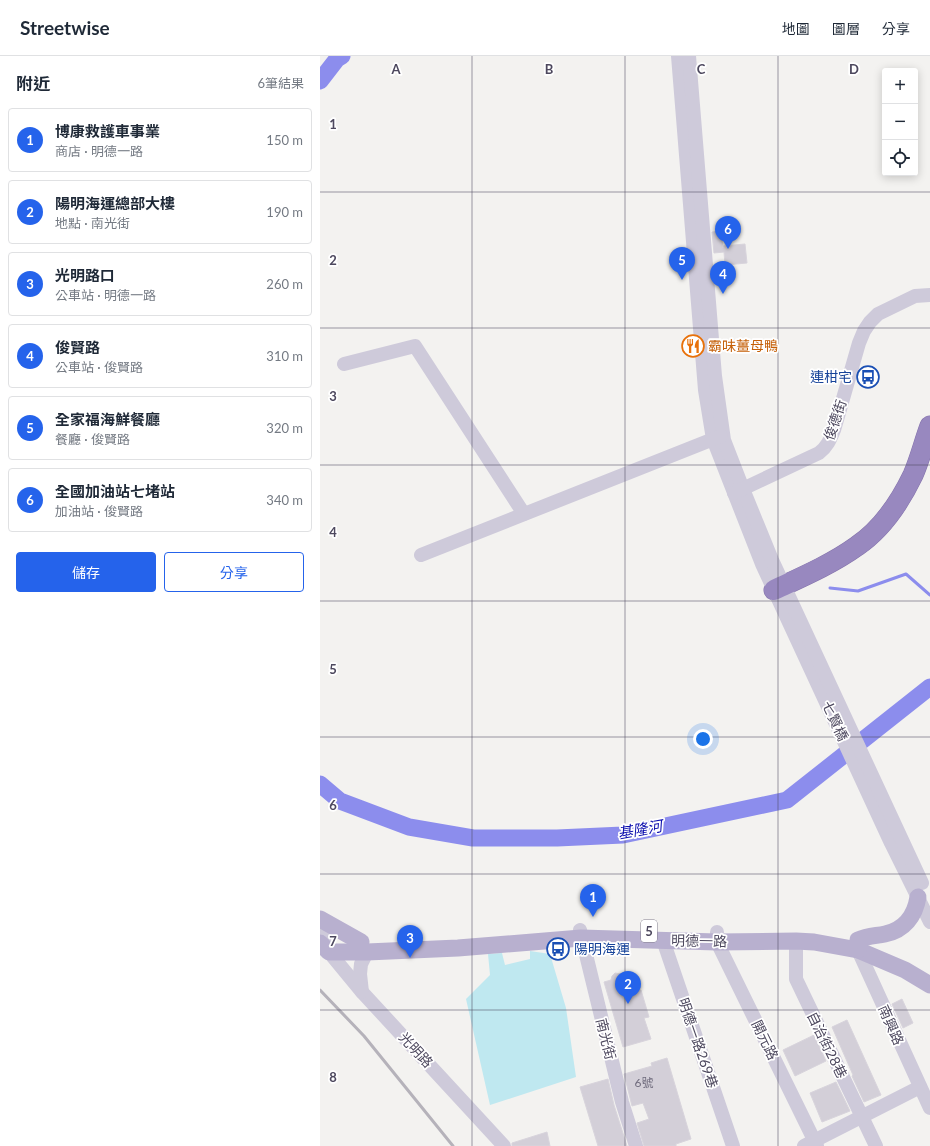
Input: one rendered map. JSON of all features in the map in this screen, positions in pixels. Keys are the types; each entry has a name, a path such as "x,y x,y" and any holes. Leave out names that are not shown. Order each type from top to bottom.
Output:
{"highway":[{"path":"784,590 858,546 877,529 891,513 903,495 913,474 930,426"}],"main road":[{"path":"858,945 870,936 885,934 901,928 924,899"},
{"path":"320,919 364,947"},
{"name":"明德一路","path":"580,934 663,940 799,932 894,953 930,973"},
{"name":"明德一路","path":"364,947 423,941 580,934 717,937 814,942 858,945 930,985"},
{"name":"5","path":"325,948 345,945 364,947"}],"street":[{"path":"678,56 689,126"},
{"path":"689,56 689,126"},
{"name":"七賢橋","path":"689,126 705,390 718,437 738,491 762,564 784,590 924,899 930,922"},
{"name":"俊德街","path":"738,491 819,453 825,448 830,441 859,343 870,322 878,314 915,296 930,295"},
{"path":"344,364 415,346 524,514"},
{"path":"420,555 718,437"},
{"name":"光明路","path":"320,930 325,948 362,992 504,1146"},
{"name":"南光街","path":"580,934 622,1102 636,1146"},
{"name":"開元路","path":"717,937 812,1144"},
{"name":"明德一路269巷","path":"663,940 733,1146"},
{"name":"自治街28巷","path":"796,941 796,979 876,1146"},
{"name":"南興路","path":"858,945 930,1108"},
{"path":"362,992 360,974 364,947"},
{"path":"812,1144 861,1116 920,1087"}],"shaded area":[{"path":"530,951 550,954 566,1008 576,1077 490,1105 466,999 490,975 488,954 502,953 505,965 530,959"}],"building":[{"path":"721,231 723,248 723,246 745,244 747,263 725,265 724,252 714,253 712,232"},
{"path":"615,973 621,974 624,977 632,975 636,991 641,990 649,1017 644,1018 651,1039 623,1047 604,982 611,980"},
{"path":"902,999 913,1023 903,1028 892,1004"},
{"path":"847,1020 881,1095 864,1102 832,1027"},
{"path":"814,1035 826,1061 795,1076 783,1050"},
{"path":"667,1058 691,1139 676,1144 676,1146 644,1146 637,1123 649,1119 643,1103 632,1106 624,1074 652,1066 651,1063"},
{"path":"608,1079 614,1105 627,1146 598,1146 580,1087"},
{"path":"836,1082 850,1111 822,1122 810,1093"},
{"path":"547,1132 550,1146 512,1146 512,1143"}],"waterway":[{"name":"基隆河","path":"320,81 337,59 342,56"},
{"path":"830,588 858,591 906,574 930,595"},
{"name":"基隆河","path":"320,784 340,801 409,827 473,838 557,838 623,835 787,800 930,687"}],"railway":[{"path":"320,990 364,1036 453,1146"}],"place":[{"name":"全國加油站七堵站","path":"728,249"},
{"name":"全家福海鮮餐廳","path":"682,280"},
{"name":"俊賢路","path":"723,294"},
{"name":"霸味薑母鴨","path":"693,346"},
{"name":"連柑宅","path":"868,377"},
{"name":"博康救護車事業","path":"593,917"},
{"name":"陽明海運","path":"558,949"},
{"name":"光明路口","path":"410,958"},
{"name":"陽明海運總部大樓","path":"628,1004"}]}
